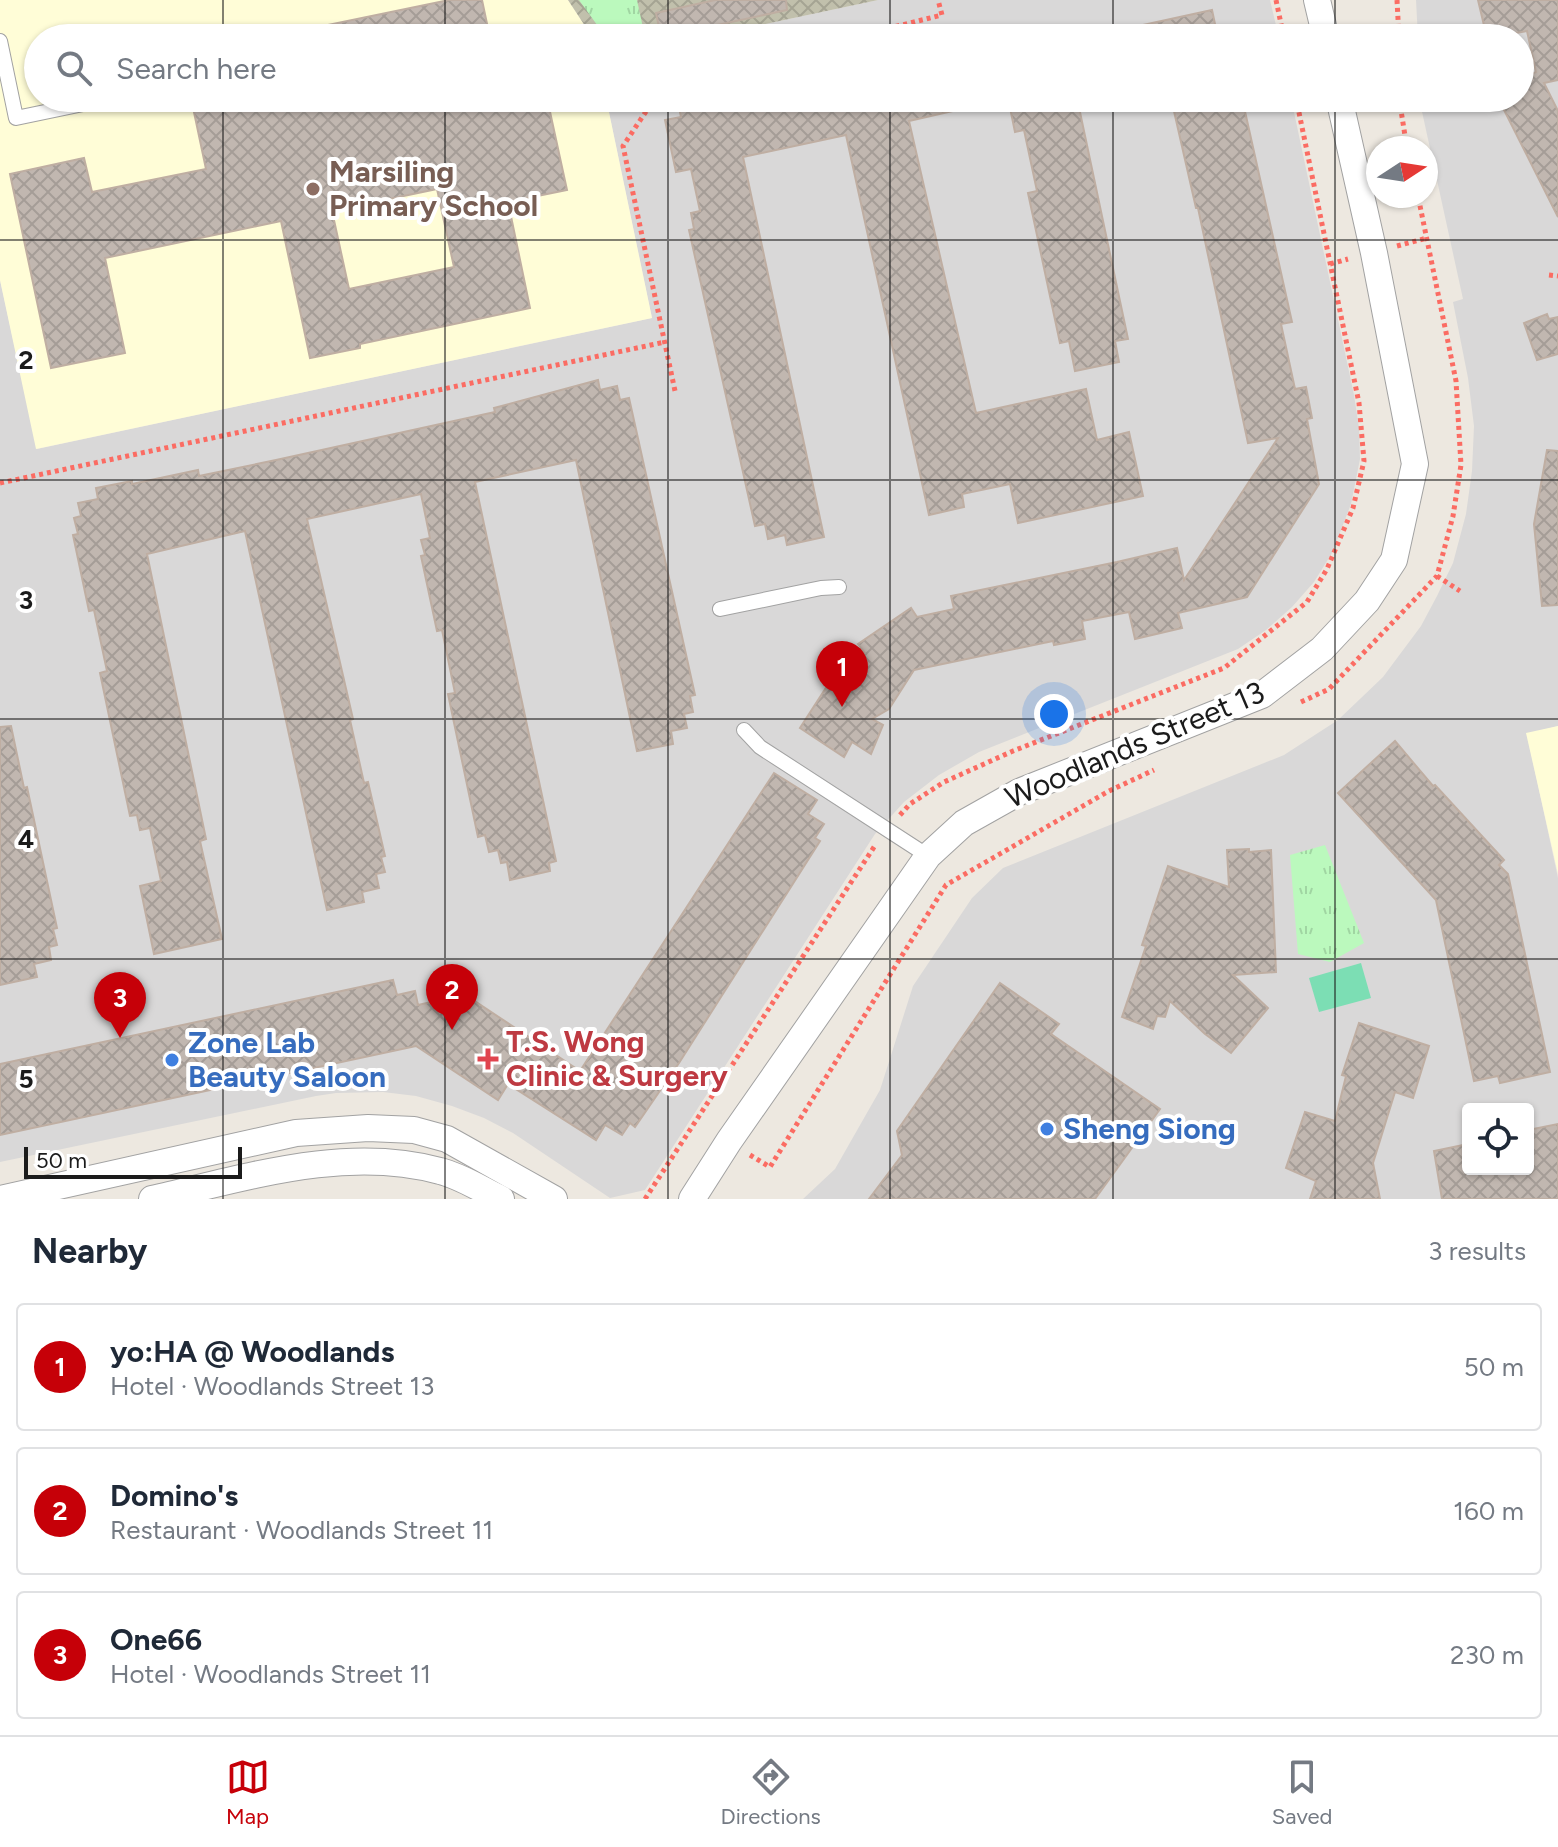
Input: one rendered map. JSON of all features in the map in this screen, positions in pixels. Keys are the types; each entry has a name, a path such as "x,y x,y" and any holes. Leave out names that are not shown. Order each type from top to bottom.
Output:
{"street":[{"path":"1317,0 1323,24"},
{"name":"Woodlands Street 13","path":"692,1199 928,856 964,823 1019,792 1262,695 1322,649 1367,601 1394,560 1415,464 1374,253 1342,112"},
{"path":"0,1199 296,1133 352,1128 414,1130 447,1139 554,1199"},
{"path":"152,1199 307,1165 376,1161 442,1171 501,1199"}],"lane":[{"path":"0,41 16,118 45,112"},
{"path":"720,609 839,587"},
{"path":"744,730 760,747 928,856"}],"path":[{"path":"906,24 942,15 938,0"},
{"path":"1276,0 1281,24"},
{"path":"1397,0 1398,24"},
{"path":"646,112 623,146 675,391"},
{"path":"645,1199 886,829 910,804 944,782 1013,751 1224,668 1307,602 1327,569 1353,508 1364,461 1359,403 1299,112"},
{"path":"1401,112 1405,136"},
{"path":"1421,208 1427,238"},
{"path":"1549,275 1558,276"},
{"path":"0,483 665,342"},
{"path":"1437,576 1460,591"}],"shaded area":[{"name":"Marsiling Primary School","path":"0,0 568,0 584,24 24,24 24,112 609,112 652,318 36,449 0,280"},
{"path":"568,0 878,0 765,24 584,24"},
{"path":"878,0 1270,0 1276,24 765,24"},
{"path":"1416,0 1558,0 1558,726 1527,734 1558,878 1558,1199 803,1199 835,1169 880,1090 913,986 972,898 1003,868 1284,755 1338,720 1383,677 1421,626 1453,563 1466,514 1472,471 1474,426 1453,302 1463,299 1438,185 1438,136 1427,136 1422,112 1534,112 1534,24 1417,24"},
{"path":"609,112 1294,112 1359,428 1360,459 1351,504 1332,553 1314,582 1266,630 1238,649 979,752 939,775 904,802 875,834 645,1190 610,1198 513,1133 484,1118 416,1096 383,1092 316,1096 0,1162 0,280 37,449 652,318"},
{"path":"1558,726 1558,874 1526,733"}],"green space":[{"path":"579,0 637,0 642,24 596,24"},
{"path":"1325,845 1364,943 1330,962 1298,954 1290,855"},
{"path":"1361,963 1371,998 1319,1012 1309,978"}],"building":[{"path":"449,0 482,0 487,24 333,24"},
{"path":"715,0 786,0 787,10 722,24 658,24 656,13"},
{"path":"1478,0 1558,0 1558,80 1544,83 1558,111 1558,217 1505,112 1534,112 1534,24 1484,24"},
{"path":"1212,10 1215,24 1147,24"},
{"path":"194,112 550,112 567,190 508,202 530,308 360,344 360,348 310,358 281,221 105,258 125,353 51,368 10,174 84,158 92,192 206,169","holes":["437,189 454,267 349,289 332,211"]},
{"path":"680,112 948,112 909,121 976,413 1086,389 1097,440 1129,432 1143,496 1018,523 1010,484 962,494 964,507 929,515 846,135 743,157 824,537 787,545 785,535 768,539 765,524 755,526 689,230 694,229 691,213 700,211 691,169 676,172 665,120 681,117"},
{"path":"1011,112 1080,112 1128,339 1115,341 1119,362 1075,371 1069,341 1060,343 1028,193 1037,191 1024,130 1015,132"},
{"path":"1174,112 1245,112 1292,322 1281,324 1295,389 1306,387 1312,418 1307,419 1319,484 1247,597 1178,613 1182,628 1135,639 1129,612 1082,621 1085,639 1054,645 1053,641 914,670 889,709 872,719 883,725 871,754 852,742 844,757 800,728 833,677 844,684 865,653 858,644 911,608 917,617 954,609 951,596 1177,548 1184,580 1278,438 1248,443"},
{"path":"1547,314 1549,319 1558,317 1558,354 1537,360 1524,323"},
{"path":"598,380 600,390 617,386 620,400 629,398 695,695 690,696 693,712 684,714 687,728 671,731 673,744 637,751 576,460 475,482 556,861 549,863 550,871 510,880 507,862 501,863 498,850 489,852 485,835 478,837 448,694 455,693 442,630 437,631 421,556 425,555 421,540 430,538 421,494 307,519 353,719 350,720 364,783 368,782 385,856 381,857 385,872 376,874 379,888 362,892 364,902 327,910 245,531 147,554 206,839 200,841 222,939 154,954 140,886 161,881 150,828 140,830 137,815 130,816 100,673 107,671 94,610 89,611 73,535 78,534 74,518 81,516 78,503 98,499 96,488 198,470 199,476 276,460 495,412 494,408"},
{"path":"1547,450 1558,451 1558,605 1542,606 1534,524"},
{"path":"11,726 57,928 53,929 57,945 49,947 51,960 34,964 37,977 0,985 0,727"},
{"path":"1395,741 1504,860 1499,865 1508,874 1550,1072 1500,1083 1498,1076 1474,1081 1436,900 1338,793"},
{"path":"774,773 817,800 808,814 824,824 815,838 820,841 679,1063 635,1127 630,1123 622,1135 605,1125 596,1140 508,1084 498,1100 416,1046 0,1135 0,1064 393,980 397,995 415,991 418,1005 431,1002 443,1009 449,1000 454,1003 461,992 580,1071"},
{"path":"1249,849 1249,852 1271,850 1276,972 1233,975 1268,1008 1231,1053 1205,1034 1170,1001 1165,1017 1157,1016 1153,1029 1122,1017 1168,866 1229,887 1227,850"},
{"path":"1000,983 1059,1024 1051,1034 1160,1109 1095,1199 869,1199 902,1155 897,1131"},
{"path":"1359,1023 1429,1046 1413,1098 1395,1092 1373,1163 1380,1199 1310,1199 1316,1181 1286,1168 1305,1112 1335,1121 1346,1076 1342,1075"},
{"path":"1558,1124 1558,1199 1442,1199 1434,1151 1462,1145 1462,1175 1534,1175 1534,1129"}],"place":[{"name":"Marsiling Primary School","path":"313,189"},
{"name":"yo:HA @ Woodlands","path":"842,707"},
{"name":"Domino's","path":"452,1030"},
{"name":"One66","path":"120,1038"},
{"name":"T.S. Wong Clinic & Surgery","path":"488,1059"},
{"name":"Zone Lab Beauty Saloon","path":"172,1060"},
{"name":"Sheng Siong","path":"1047,1129"}]}
